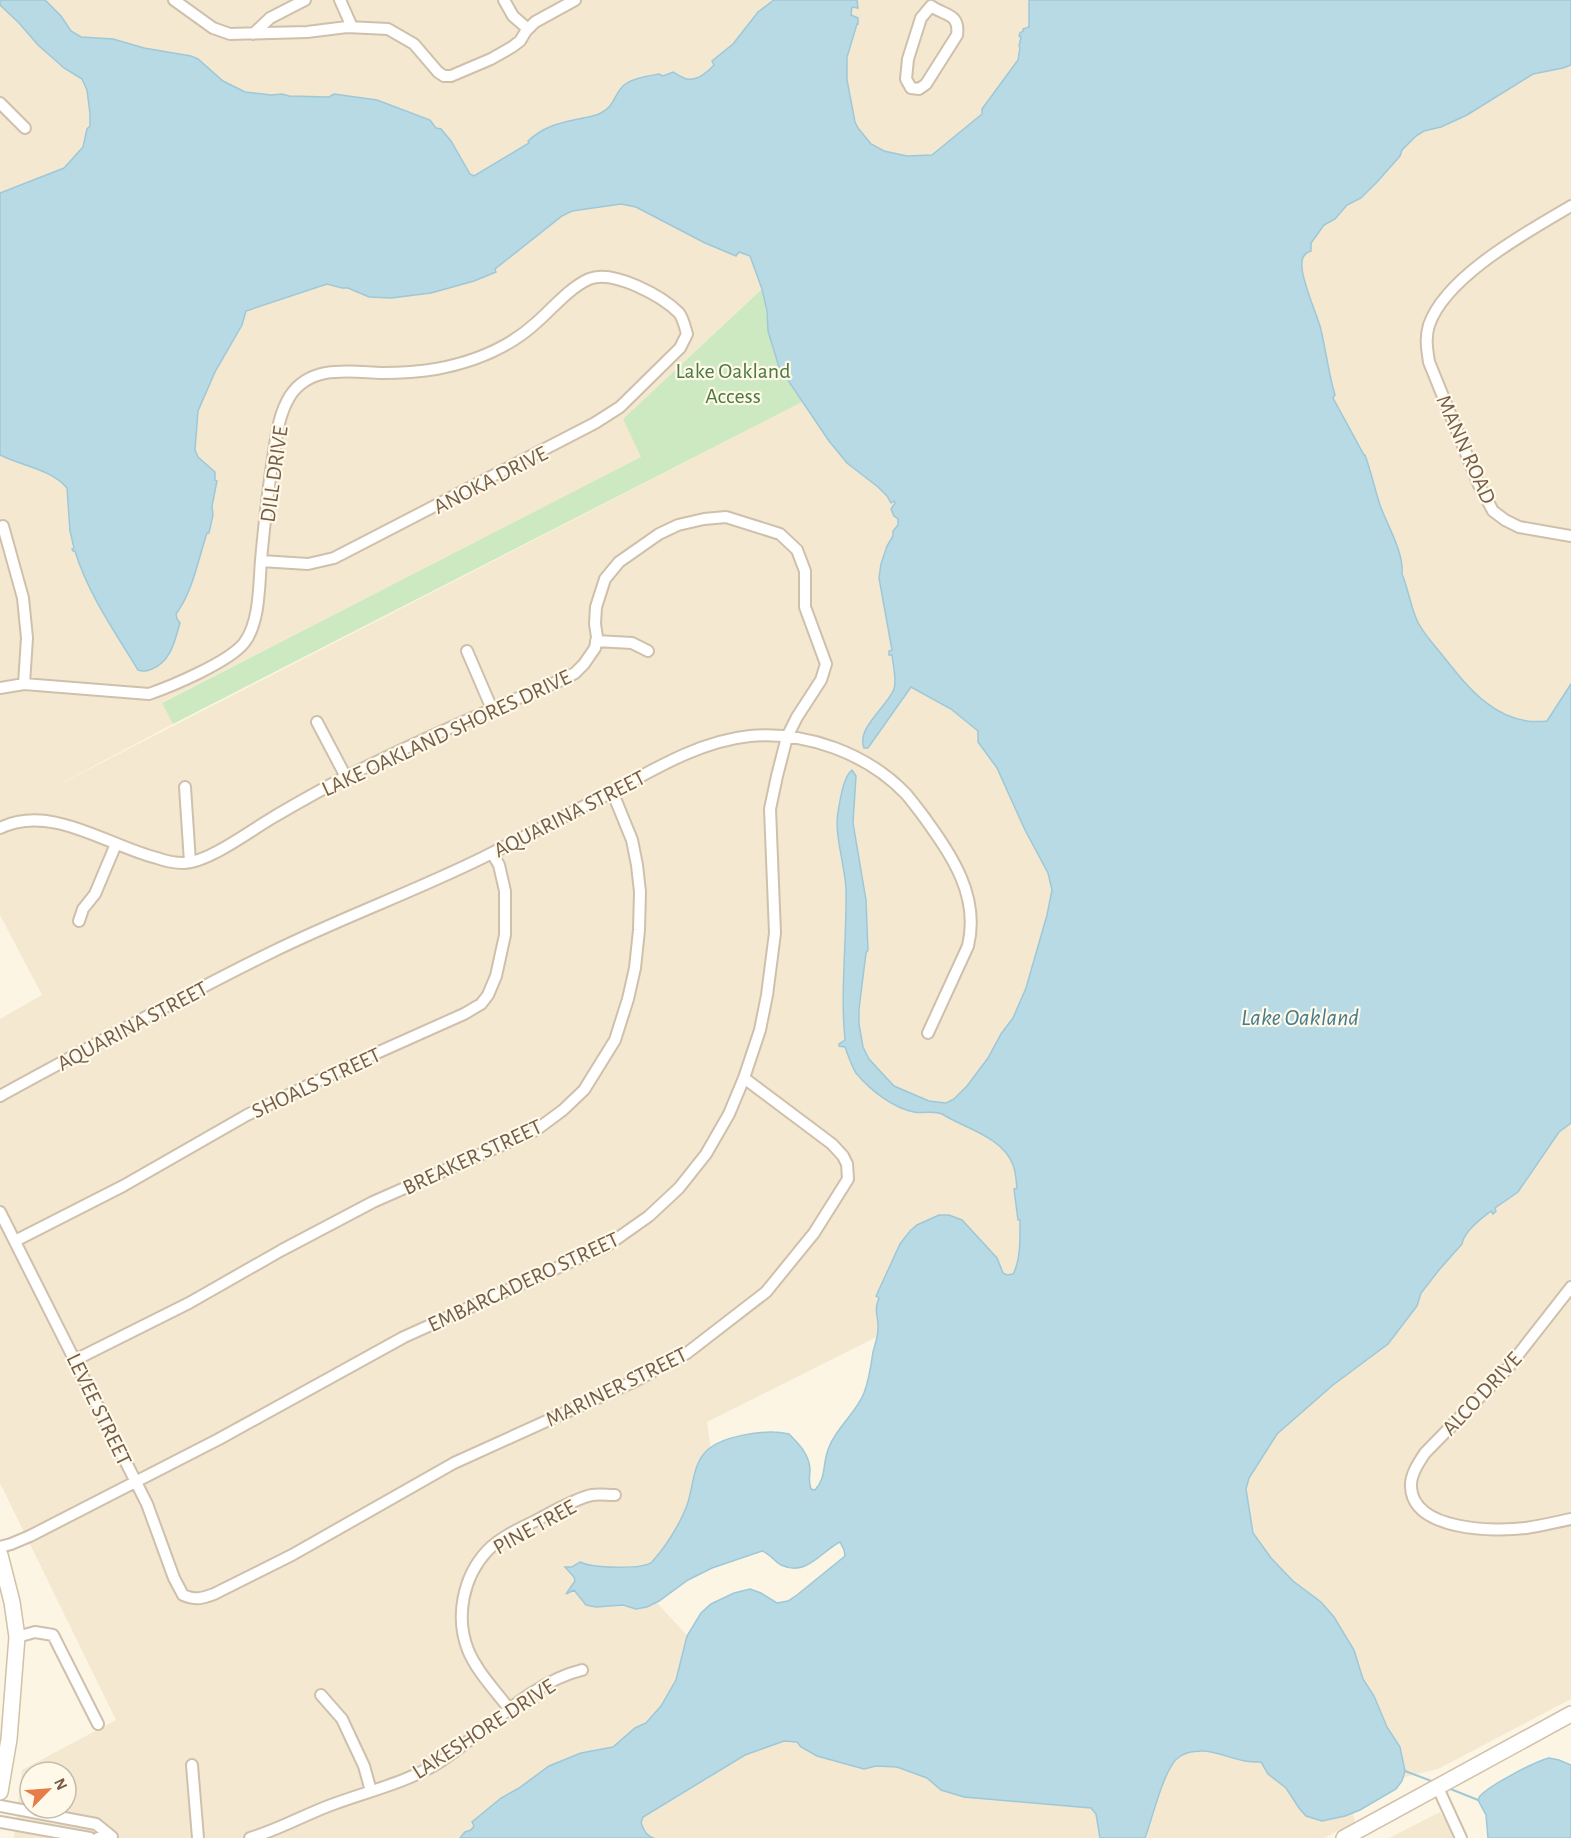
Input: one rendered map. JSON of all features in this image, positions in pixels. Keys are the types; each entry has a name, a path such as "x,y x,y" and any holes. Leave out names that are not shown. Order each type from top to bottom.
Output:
{"street":[{"path":"174,0 213,28 230,34 307,32 352,27 388,29 414,44 444,76 451,76 491,59 512,47 520,41 528,29 542,18 575,0"},
{"path":"253,34 270,18 305,0"},
{"path":"340,0 352,27"},
{"path":"504,0 513,16 528,29"},
{"path":"927,3 956,20 957,35 926,84 919,89 911,88 906,79 908,59 927,3"},
{"path":"0,103 26,128"},
{"name":"MANN ROAD","path":"1571,206 1504,246 1454,288 1438,308 1429,326 1426,343 1429,362 1479,485 1493,511 1519,527 1571,536"},
{"name":"DILL DRIVE","path":"0,688 24,684 149,694 202,671 243,644 253,626 260,594 261,561 278,424 296,388 319,374 340,370 382,373 420,372 457,365 487,355 521,336 589,279 602,276 630,283 669,305 681,315 687,334"},
{"name":"ANOKA DRIVE","path":"261,561 308,564 334,558 555,445 620,407 680,348 687,334"},
{"name":"LAKE OAKLAND SHORES DRIVE","path":"0,828 11,822 57,823 84,831 142,855 170,862 200,860 346,777 453,725 575,673 590,657 596,641 597,607 605,579 619,562 659,534 678,525 704,519 726,517 780,534 797,550 801,559 805,571 806,607 826,664 820,680 787,737"},
{"path":"3,526 23,598 27,638 24,684"},
{"path":"596,641 632,643 648,651"},
{"path":"467,651 492,709"},
{"path":"317,722 346,777"},
{"name":"AQUARINA STREET","path":"0,1096 195,990 492,853 689,753 726,740 753,736 798,738 847,753 881,772 907,795 939,838 964,882 972,913 972,931 968,946 928,1033"},
{"name":"EMBARCADERO STREET","path":"0,1547 30,1536 219,1439 404,1337 608,1245 649,1216 679,1188 706,1154 729,1114 760,1030 775,933 770,809 787,737"},
{"path":"185,787 190,862"},
{"name":"BREAKER STREET","path":"75,1360 189,1303 373,1202 536,1130 563,1110 584,1090 615,1040 635,968 639,930 640,892 637,865 632,840 612,791"},
{"path":"79,921 83,909 95,894 116,844"},
{"name":"SHOALS STREET","path":"15,1241 123,1186 247,1115 481,1004 488,995 496,976 505,935 505,891 499,865 492,853"},
{"name":"MARINER STREET","path":"200,1599 292,1555 454,1463 634,1381 687,1353 766,1292 814,1233 848,1179 847,1164 832,1144 744,1078"},
{"name":"LEVEE STREET","path":"0,1212 147,1504 174,1578 183,1594 192,1599 200,1599"},
{"name":"ALCO DRIVE","path":"1569,1294 1507,1368 1425,1453 1415,1470 1411,1487 1414,1499 1426,1513 1441,1521 1477,1529 1525,1528 1571,1519"},
{"name":"PINE TREE","path":"510,1710 468,1652 463,1635 462,1606 465,1590 477,1564 488,1550 529,1524 591,1496 615,1495"},
{"path":"0,1555 12,1602 17,1637 9,1739 0,1792"},
{"path":"17,1637 35,1632 53,1635 98,1724"},
{"name":"LAKESHORE DRIVE","path":"250,1838 331,1805 413,1777 440,1762 551,1682 582,1670"},
{"path":"321,1695 342,1719 364,1766 371,1791"},
{"path":"1344,1838 1571,1714"},
{"path":"192,1765 198,1838"},
{"path":"1438,1788 1461,1838"},
{"path":"0,1806 96,1824 115,1837"},
{"path":"0,1822 90,1838"},
{"path":"98,1838 115,1837"}],"shaded area":[{"path":"0,0 1082,0 1092,38 827,267 762,289 623,419 642,457 163,702 173,724 39,795 802,402 837,387 1050,685 1083,1301 936,1307 707,1422 719,1503 646,1591 706,1656 1178,1506 1209,228 1571,0 1571,1699 1438,1769 1348,1791 1355,1822 1324,1838 14,1838 18,1804 18,1820 78,1820 78,1760 41,1760 116,1720 0,1483 0,1019 42,995 0,915"},
{"path":"1440,1812 1457,1838 1389,1838"}],"green space":[{"name":"Lake Oakland Access","path":"762,289 775,357 802,402 173,724 162,703 641,457 623,419"}],"water":[{"name":"Lake Oakland","path":"0,0 45,0 61,16 71,31 81,37 113,39 144,48 191,56 198,59 223,81 245,92 329,97 334,94 377,100 430,120 451,141 470,174 474,176 529,143 528,141 534,136 547,128 606,110 624,85 632,81 673,72 687,79 695,79 702,75 714,65 712,61 733,44 758,12 774,0 857,0 858,8 852,7 851,15 858,18 858,24 847,57 847,80 855,122 871,144 884,151 907,156 932,155 982,114 982,109 1018,60 1020,33 1029,27 1029,0 1571,0 1571,65 1533,74 1467,115 1416,136 1361,198 1347,205 1335,219 1324,225 1311,243 1311,251 1304,255 1302,262 1305,281 1320,326 1335,395 1333,398 1365,455 1380,505 1398,548 1402,574 1421,628 1475,693 1500,712 1514,718 1547,721 1571,684 1571,1123 1559,1132 1518,1192 1495,1208 1496,1211 1493,1214 1491,1211 1469,1230 1462,1244 1421,1293 1417,1306 1388,1344 1333,1385 1277,1434 1249,1478 1246,1489 1253,1533 1271,1558 1293,1581 1321,1602 1334,1617 1354,1650 1363,1679 1374,1696 1387,1727 1400,1747 1405,1771 1396,1789 1360,1810 1322,1821 1306,1816 1286,1788 1268,1774 1261,1762 1242,1760 1207,1751 1186,1753 1179,1757 1168,1771 1145,1838 1100,1838 1096,1814 1091,1808 964,1797 941,1790 927,1778 897,1767 876,1766 864,1769 817,1756 801,1747 797,1742 784,1741 745,1755 643,1817 641,1823 644,1830 654,1838 460,1838 474,1826 472,1822 501,1798 549,1766 581,1753 613,1747 635,1728 646,1723 661,1706 676,1680 687,1636 701,1613 711,1604 734,1593 750,1589 777,1603 788,1601 845,1556 840,1542 806,1566 790,1568 781,1565 762,1551 712,1568 688,1580 659,1601 636,1609 623,1605 596,1607 586,1605 574,1590 566,1594 575,1581 565,1567 572,1567 580,1562 595,1566 617,1567 647,1565 652,1562 683,1515 699,1461 710,1448 731,1438 768,1432 789,1434 806,1454 810,1469 810,1486 815,1490 823,1475 832,1440 861,1400 866,1388 878,1332 876,1311 879,1298 876,1296 900,1244 917,1225 939,1215 949,1215 962,1220 997,1258 1003,1273 1013,1274 1016,1268 1020,1248 1020,1220 1018,1220 1014,1189 1017,1188 1015,1174 1008,1155 992,1140 942,1114 914,1112 890,1102 875,1092 856,1073 845,1047 839,1046 845,1040 843,1002 846,889 837,821 842,790 849,773 852,770 856,776 853,823 866,900 868,950 859,1009 859,1024 863,1047 869,1059 894,1086 929,1101 946,1103 954,1099 967,1086 988,1058 1013,1018 1026,988 1052,890 1048,873 1025,830 997,768 978,742 978,731 951,709 911,687 868,748 864,748 864,733 868,725 895,686 892,655 889,655 889,651 892,650 879,578 887,546 898,525 898,519 891,509 895,503 894,501 891,503 878,487 847,463 829,441 779,367 768,331 767,311 762,289 750,256 739,252 736,256 705,243 636,207 621,204 572,211 562,216 495,269 496,272 474,281 431,293 391,298 369,297 348,288 327,284 246,311 242,325 215,372 198,411 195,450 198,457 215,472 217,481 209,533 207,533 191,585 176,614 180,623 172,649 159,665 147,671 138,670 95,598 75,551 72,549 74,548 70,531 67,488 53,476 0,455 0,193 64,168 83,147 87,129 90,126 90,114 87,90 82,79 64,68 38,45 0,5"},
{"path":"1549,1758 1571,1765 1571,1838 1488,1838 1486,1815 1478,1800 1480,1796 1513,1774"}],"waterway":[{"path":"1405,1771 1434,1782"},
{"path":"1448,1788 1478,1800"}]}
